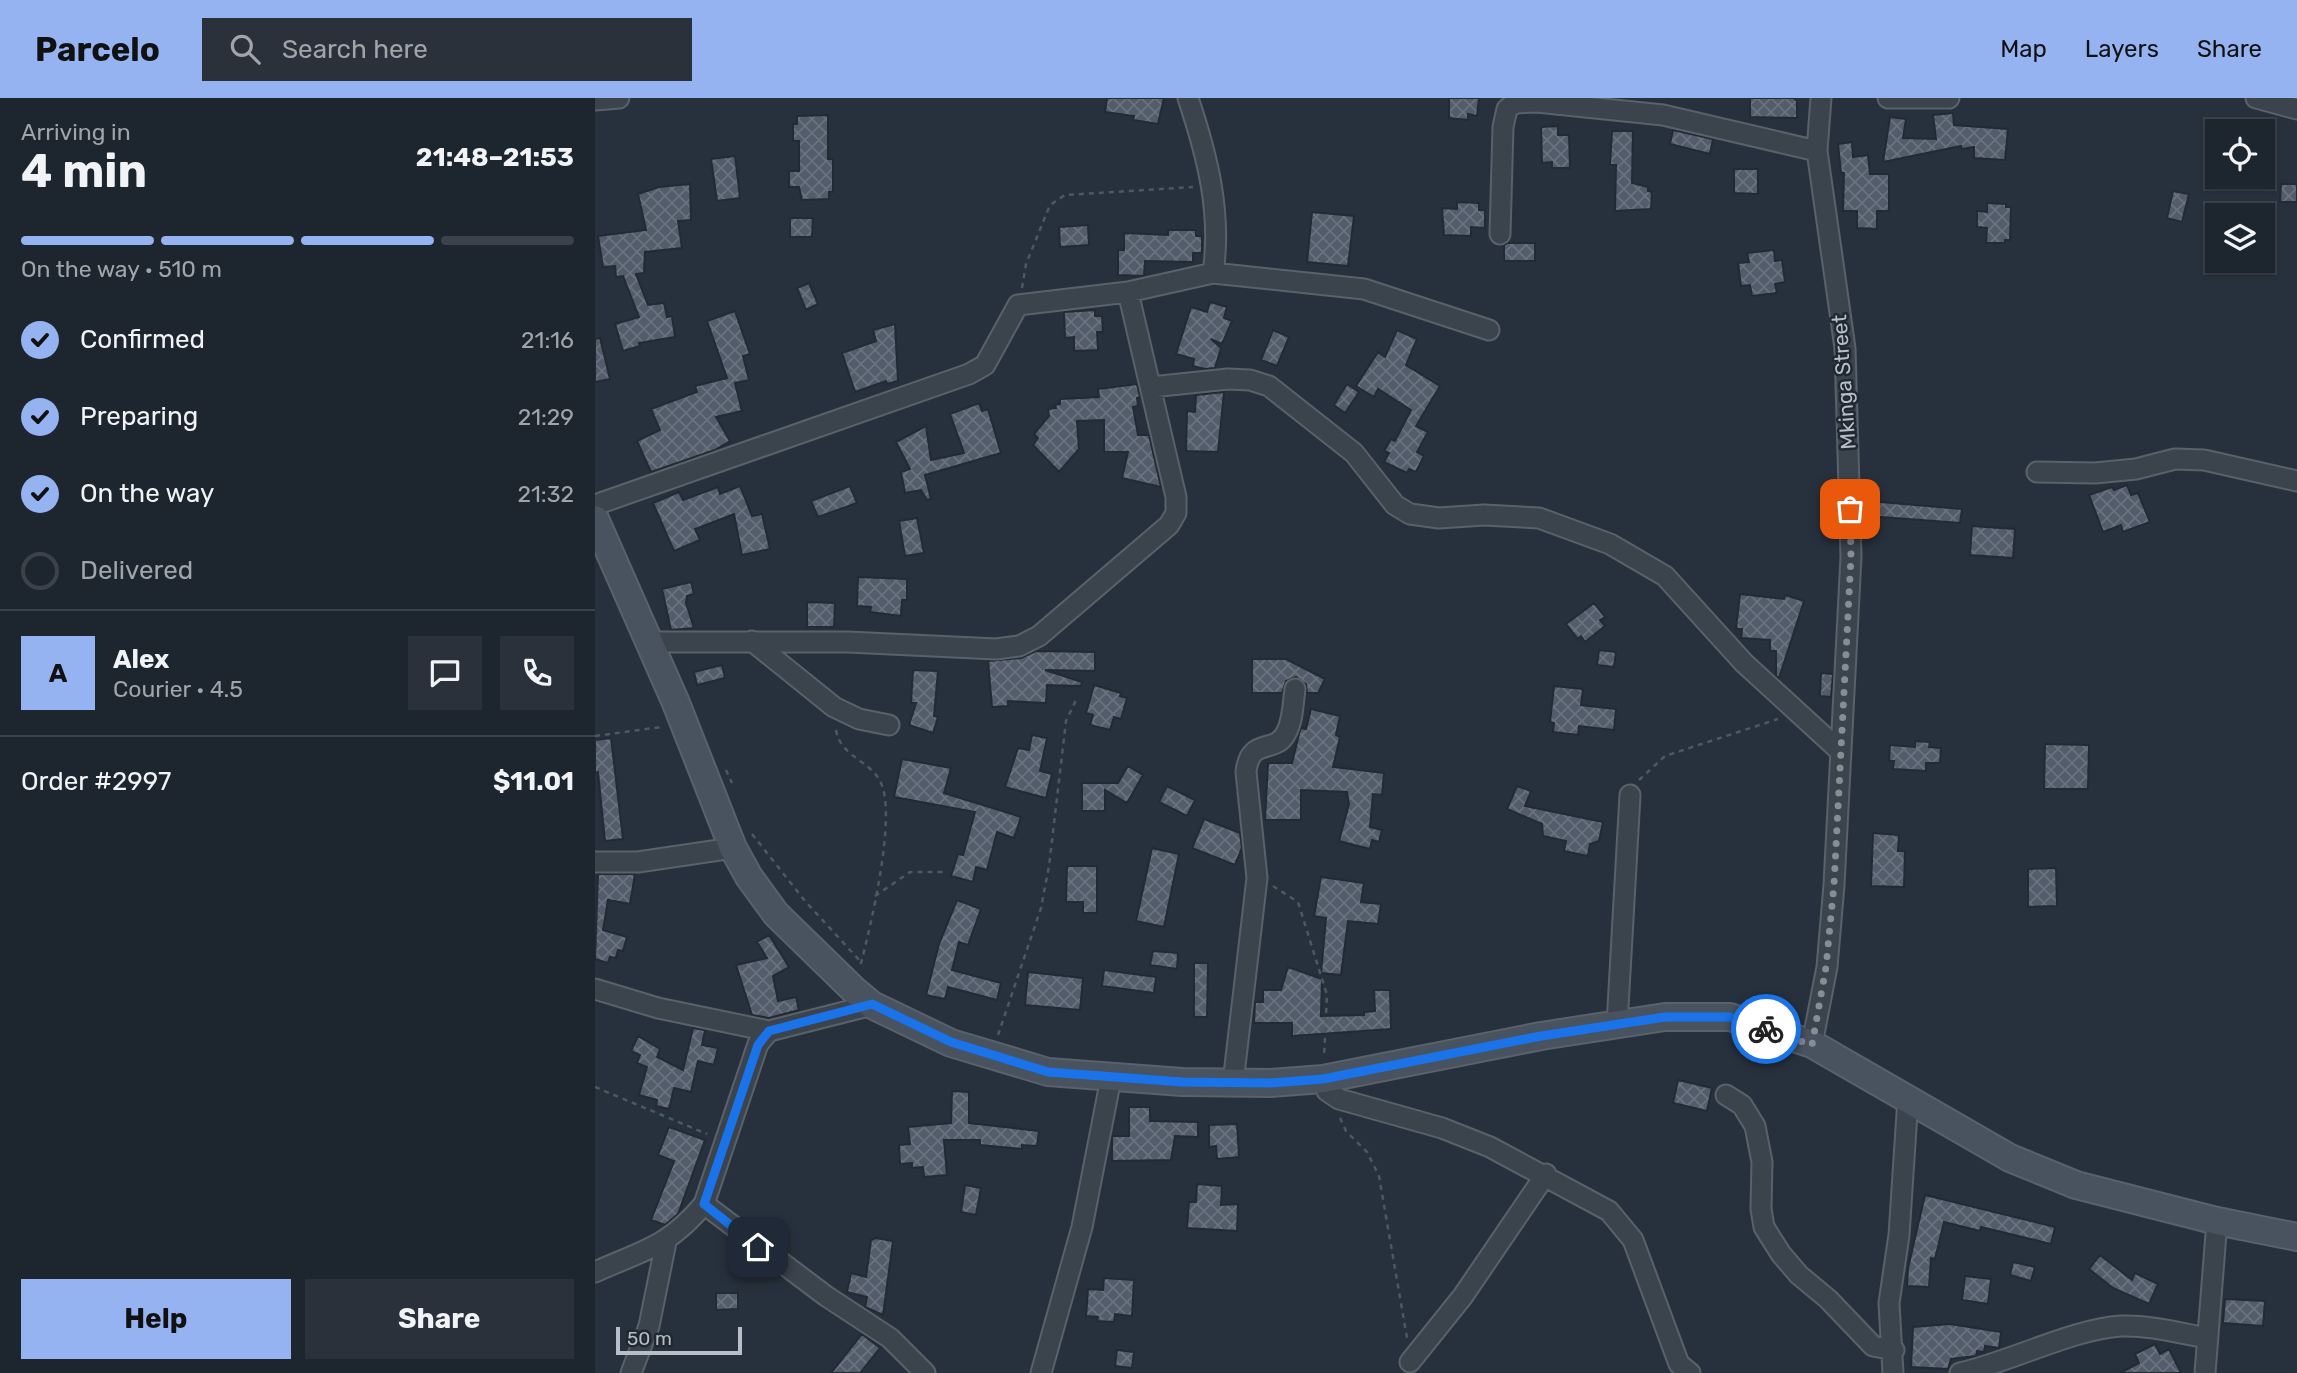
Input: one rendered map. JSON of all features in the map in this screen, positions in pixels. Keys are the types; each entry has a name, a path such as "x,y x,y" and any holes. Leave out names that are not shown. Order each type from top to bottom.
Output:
{"street":[{"path":"595,100 619,98"},
{"path":"1188,98 1213,186 1216,225 1213,273"},
{"path":"1888,98 1949,98"},
{"path":"2256,98 2297,109"},
{"name":"Mkinga Street","path":"1812,1045 1831,925 1851,557 1845,348 1817,150 1824,99"},
{"path":"1500,234 1503,127 1507,109 1515,103 1537,102 1663,115 1817,150"},
{"path":"595,505 969,374 985,365 1018,305 1128,292 1213,273 1364,289 1489,330"},
{"path":"647,642 848,642 996,649 1019,646 1039,636 1169,525 1176,513 1176,497 1128,292"},
{"path":"1151,387 1228,379 1250,380 1269,386 1354,453 1395,505 1410,514 1439,518 1484,515 1539,518 1610,544 1665,576 1744,663 1840,751"},
{"path":"2037,472 2095,473 2136,469 2175,459 2195,460 2297,481"},
{"path":"595,519 676,703 682,724 741,838 749,877 776,914 863,997 951,1042 1048,1072 1111,1078 1327,1087 1541,1036 1665,1017 1730,1017 1812,1045 2010,1158 2076,1185 2217,1221 2297,1237"},
{"path":"751,641 834,707 859,719 889,725"},
{"path":"1233,1083 1257,878 1247,759 1255,749 1279,741 1286,734 1295,689"},
{"path":"1617,1025 1630,795"},
{"path":"595,862 638,862 741,838"},
{"path":"595,989 658,1008 769,1031 863,997"},
{"path":"595,1272 666,1242 687,1225 704,1204 758,1045 769,1031"},
{"path":"1041,1373 1082,1227 1111,1078"},
{"path":"1327,1087 1442,1128 1546,1174 1609,1211 1624,1225 1633,1240 1679,1364 1690,1373"},
{"path":"1726,1095 1742,1105 1755,1125 1762,1162 1761,1209 1764,1227 1781,1254 1873,1346 1894,1350"},
{"path":"1893,1373 1894,1350 1889,1303 1899,1235 1908,1098"},
{"path":"1410,1362 1463,1296 1546,1174"},
{"path":"704,1204 826,1296 890,1338 925,1373"},
{"path":"2205,1373 2217,1221"},
{"path":"631,1373 649,1326 666,1242"},
{"path":"1960,1373 1995,1366 2081,1335 2120,1326 2207,1338"}],"path":[{"path":"1018,305 1026,264 1050,205 1056,198 1065,195 1213,186"},
{"path":"991,1055 1041,908 1059,797 1066,721 1077,698"},
{"path":"834,707 841,745 874,773 884,788 887,817 876,896 861,961 863,997"},
{"path":"1630,795 1644,774 1665,757 1796,713"},
{"path":"595,736 682,724"},
{"path":"721,762 730,775 733,787"},
{"path":"741,838 861,961"},
{"path":"876,896 910,872 947,872"},
{"path":"1257,878 1289,894 1298,902 1303,914 1327,995 1327,1087 1343,1126 1367,1152 1379,1176 1410,1362"},
{"path":"595,1087 727,1142"}],"building":[{"path":"1107,98 1164,98 1158,124 1133,120 1134,116 1105,112"},
{"path":"1449,98 1479,98 1477,116 1468,114 1468,120 1449,118"},
{"path":"1750,98 1794,98 1797,101 1797,118 1750,117"},
{"path":"1953,113 1954,125 2008,129 2005,160 1974,158 1974,147 1962,149 1961,146 1883,162 1890,117 1906,119 1903,138 1936,139 1933,115"},
{"path":"828,115 828,159 833,159 833,192 829,192 829,199 802,200 799,187 789,187 789,171 799,171 799,141 793,141 793,124 797,124 797,116"},
{"path":"1558,126 1558,135 1569,135 1570,168 1552,168 1552,162 1542,163 1541,127"},
{"path":"1673,130 1713,139 1710,154 1670,144"},
{"path":"1612,131 1633,131 1632,183 1648,187 1648,191 1652,192 1651,209 1615,211 1616,165 1610,165"},
{"path":"1852,142 1853,157 1868,155 1870,174 1889,174 1889,211 1877,211 1877,229 1857,228 1857,211 1843,211 1844,173 1841,173 1838,144"},
{"path":"735,156 740,198 717,201 711,159"},
{"path":"1734,169 1758,169 1758,194 1734,193"},
{"path":"690,184 691,220 678,221 682,248 645,252 644,273 636,274 648,305 664,303 667,317 672,316 675,337 639,343 640,346 623,351 615,324 639,317 623,276 616,277 615,266 603,267 598,236 646,230 638,194 659,187"},
{"path":"2281,184 2297,184 2297,202 2280,202"},
{"path":"2173,191 2189,194 2182,222 2167,218"},
{"path":"1457,202 1479,203 1479,210 1485,210 1485,228 1471,227 1471,236 1444,235 1442,208 1457,209"},
{"path":"1987,203 2006,204 2006,207 2011,207 2010,240 2005,240 2005,243 1986,243 1987,228 1977,227 1977,211 1987,212"},
{"path":"1312,212 1354,216 1348,266 1307,262"},
{"path":"790,218 813,218 812,237 790,237"},
{"path":"1088,225 1089,245 1060,247 1059,227"},
{"path":"1168,230 1196,230 1196,236 1202,236 1202,253 1193,253 1193,262 1145,261 1144,276 1118,275 1118,250 1124,250 1124,233 1168,235"},
{"path":"1535,243 1535,261 1504,261 1504,245"},
{"path":"1774,250 1775,261 1782,260 1785,282 1775,284 1777,293 1752,296 1750,285 1741,286 1738,263 1749,262 1747,253"},
{"path":"809,283 818,304 806,310 797,288"},
{"path":"1210,302 1227,307 1224,318 1232,321 1222,344 1211,339 1221,348 1215,368 1205,369 1193,366 1194,359 1176,354 1191,307 1207,312"},
{"path":"1095,310 1095,316 1102,316 1103,332 1097,332 1098,350 1074,351 1074,337 1065,338 1064,312"},
{"path":"735,311 750,354 743,356 749,380 735,383 742,411 716,417 730,441 715,450 651,472 637,441 660,430 651,409 697,392 695,386 727,378 707,321"},
{"path":"895,324 898,381 887,384 886,381 855,392 842,353 876,341 873,330"},
{"path":"1273,330 1289,337 1277,366 1261,360"},
{"path":"1397,330 1417,339 1406,365 1440,386 1416,426 1428,432 1417,452 1424,456 1416,472 1409,469 1407,473 1384,462 1389,453 1384,451 1391,439 1395,441 1411,410 1378,389 1374,397 1356,386 1378,352 1385,357"},
{"path":"600,338 610,379 595,382 595,339"},
{"path":"1137,384 1140,397 1137,398 1138,406 1133,407 1138,435 1149,435 1161,487 1122,478 1128,452 1104,452 1104,420 1077,421 1079,449 1059,472 1033,445 1038,438 1034,434 1049,416 1048,409 1056,408 1055,405 1060,404 1060,399 1099,397 1098,389"},
{"path":"1347,384 1359,392 1345,413 1334,405"},
{"path":"1224,392 1218,452 1186,451 1187,411 1195,412 1196,395"},
{"path":"979,403 982,411 988,409 1001,453 925,475 931,499 927,500 921,490 905,493 901,472 910,469 896,442 926,426 931,460 964,453 950,414"},
{"path":"2127,485 2131,495 2138,493 2150,522 2123,532 2121,525 2103,532 2089,495"},
{"path":"740,486 752,516 762,514 770,549 742,555 734,514 695,529 700,540 674,551 653,503 679,492 683,500 718,487 720,494"},
{"path":"850,486 857,503 818,517 811,501"},
{"path":"1869,501 1962,509 1960,523 1868,516"},
{"path":"917,518 924,553 905,556 899,521"},
{"path":"1972,526 2015,529 2013,558 1970,555"},
{"path":"858,577 907,579 907,600 902,600 901,616 870,612 871,607 857,606"},
{"path":"691,582 694,594 687,596 686,603 694,628 671,630 662,589"},
{"path":"1740,594 1784,599 1785,595 1804,601 1779,678 1776,676 1776,651 1770,651 1770,640 1741,638 1742,629 1736,629"},
{"path":"807,602 835,603 834,627 807,627"},
{"path":"1594,603 1605,617 1600,620 1605,626 1585,642 1581,636 1578,639 1566,624"},
{"path":"1599,650 1616,652 1614,667 1597,665"},
{"path":"1036,651 1095,652 1095,671 1045,670 1082,682 1081,686 1047,685 1046,703 1008,701 1008,706 992,707 988,661 1021,658"},
{"path":"1252,659 1286,659 1325,679 1318,693 1307,693 1306,684 1296,677 1286,681 1282,693 1252,693"},
{"path":"722,665 725,678 697,685 694,672"},
{"path":"913,670 938,671 934,716 938,717 933,733 909,725 916,703 911,703"},
{"path":"1821,673 1833,674 1831,697 1820,696"},
{"path":"1094,685 1121,693 1120,696 1127,698 1121,719 1114,717 1110,730 1090,725 1093,715 1086,713"},
{"path":"1554,686 1583,689 1581,705 1616,709 1614,730 1579,726 1578,735 1553,732 1554,723 1550,722"},
{"path":"1311,709 1340,716 1336,735 1340,737 1333,767 1384,773 1382,795 1373,794 1370,827 1382,830 1379,842 1372,840 1370,849 1339,841 1349,804 1347,792 1301,790 1301,820 1265,820 1268,763 1292,763 1301,728 1306,729"},
{"path":"1032,735 1047,738 1040,771 1052,774 1046,798 1005,787 1018,748 1029,750"},
{"path":"611,738 623,839 605,841 598,772 595,773 595,740"},
{"path":"1915,741 1930,742 1929,747 1941,748 1940,763 1926,763 1926,771 1893,769 1894,761 1889,761 1890,745 1915,747"},
{"path":"2045,744 2089,745 2088,789 2044,789"},
{"path":"902,759 951,768 944,793 1021,817 1014,838 997,832 987,870 976,867 973,882 951,876 958,854 963,855 975,812 894,797"},
{"path":"1128,766 1143,775 1127,803 1105,790 1105,811 1082,811 1082,783 1118,783"},
{"path":"1167,786 1195,800 1187,816 1159,802"},
{"path":"1517,786 1531,791 1525,806 1603,822 1599,841 1590,844 1588,856 1564,851 1566,841 1543,836 1542,824 1507,809"},
{"path":"1204,819 1240,833 1242,848 1235,865 1192,848"},
{"path":"1873,833 1899,835 1898,851 1905,851 1904,887 1871,886"},
{"path":"1152,848 1179,854 1164,927 1136,921"},
{"path":"1067,866 1097,866 1097,913 1083,913 1083,902 1066,902"},
{"path":"2056,868 2057,906 2028,907 2028,869"},
{"path":"598,874 635,874 630,904 608,900 603,930 627,937 623,951 618,950 616,958 610,957 608,963 595,959"},
{"path":"1321,877 1364,883 1361,902 1381,904 1378,924 1348,921 1341,975 1321,973 1326,918 1314,916"},
{"path":"957,900 981,909 968,945 959,942 952,970 1001,983 997,1000 948,987 945,999 926,995 939,944"},
{"path":"769,935 789,967 773,976 778,1001 796,997 799,1010 769,1018 752,1015 736,965 767,958 757,942"},
{"path":"1153,951 1178,953 1177,969 1150,965"},
{"path":"1194,963 1208,963 1207,1017 1194,1017"},
{"path":"1288,967 1322,979 1321,1016 1364,1015 1364,1012 1375,1011 1374,990 1390,990 1391,1029 1292,1036 1292,1023 1254,1023 1255,1002 1263,1002 1263,990 1281,990"},
{"path":"1104,970 1156,977 1154,993 1102,986"},
{"path":"1028,972 1083,978 1080,1010 1025,1005"},
{"path":"693,1028 705,1030 702,1045 718,1048 714,1065 698,1061 691,1092 674,1088 669,1109 656,1106 657,1100 639,1095 647,1067 637,1063 640,1055 631,1051 638,1036 660,1049 657,1057 683,1070"},
{"path":"1678,1080 1712,1088 1707,1111 1673,1103"},
{"path":"952,1091 969,1092 969,1123 1039,1131 1037,1146 1022,1145 1022,1149 980,1145 980,1140 944,1140 947,1175 924,1177 923,1167 912,1168 912,1163 900,1164 899,1145 910,1144 908,1127 951,1123"},
{"path":"1129,1107 1150,1107 1150,1121 1198,1122 1198,1137 1175,1136 1171,1160 1112,1161 1112,1136 1129,1136"},
{"path":"1237,1124 1239,1157 1217,1159 1216,1146 1209,1147 1209,1125"},
{"path":"669,1127 705,1140 678,1214 665,1225 651,1220 674,1161 658,1155"},
{"path":"1197,1184 1222,1186 1221,1205 1238,1204 1237,1231 1187,1228 1189,1202 1196,1202"},
{"path":"965,1185 981,1188 976,1215 961,1212"},
{"path":"1925,1195 2055,1227 2051,1244 1981,1227 1980,1231 1944,1222 1935,1259 1931,1258 1929,1287 1907,1286 1908,1268"},
{"path":"876,1238 893,1241 883,1315 865,1307 867,1297 847,1292 851,1273 866,1277 871,1240"},
{"path":"2100,1255 2132,1280 2135,1273 2158,1284 2149,1304 2113,1288 2089,1269"},
{"path":"2013,1262 2035,1267 2031,1281 2010,1275"},
{"path":"1965,1276 1991,1279 1988,1304 1962,1300"},
{"path":"1104,1278 1134,1280 1132,1316 1115,1314 1114,1322 1097,1321 1098,1317 1086,1316 1088,1289 1103,1290"},
{"path":"716,1293 738,1293 738,1309 716,1310"},
{"path":"2225,1299 2265,1301 2263,1326 2223,1323"},
{"path":"1950,1324 2001,1332 1999,1348 1985,1346 1984,1352 1977,1351 1976,1356 1951,1359 1948,1369 1911,1367 1913,1327"},
{"path":"862,1334 880,1348 860,1373 831,1373"},
{"path":"2155,1344 2160,1354 2169,1349 2181,1373 2120,1373 2139,1363 2135,1354"},
{"path":"1117,1350 1134,1352 1132,1368 1115,1366"}],"way so far":[{"path":"1766,1029 1812,1045 1826,967 1834,885 1850,585 1850,509"}],"route":[{"path":"758,1247 704,1204 758,1045 769,1031 872,1004 951,1042 1048,1072 1182,1082 1271,1083 1323,1079 1541,1036 1665,1017 1730,1017 1766,1029"}]}
